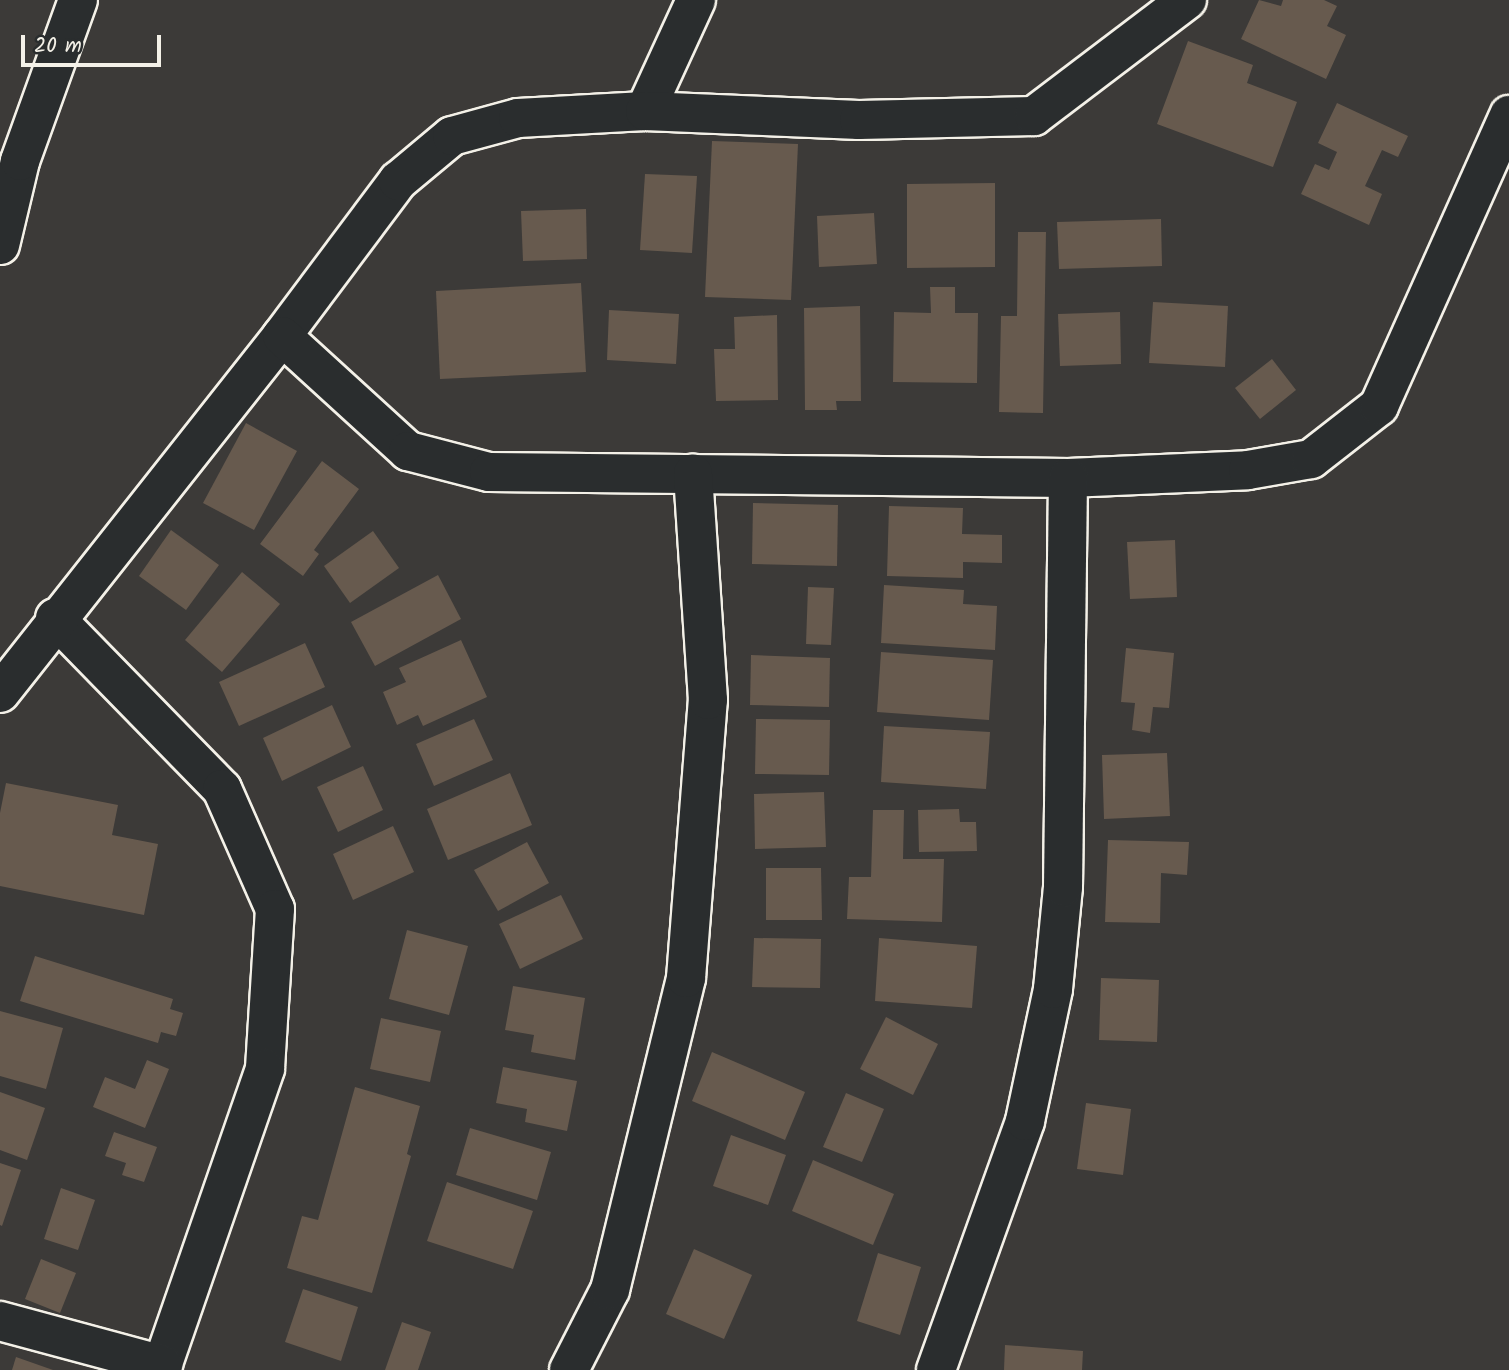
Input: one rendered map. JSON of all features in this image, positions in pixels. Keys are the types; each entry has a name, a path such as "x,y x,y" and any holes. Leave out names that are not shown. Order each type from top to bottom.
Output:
{"street":[{"path":"0,245 20,161 78,0"},
{"path":"645,111 696,0"},
{"path":"0,693 55,618 282,336 398,181 452,136 518,118 645,111 859,120 1034,116 1187,0"},
{"path":"282,336 408,451 489,472 1068,478 1248,470 1311,459 1379,405 1509,115"},
{"path":"569,1370 610,1290 687,978 708,700 693,473"},
{"path":"936,1370 1026,1121 1053,989 1063,887 1068,478"},
{"path":"0,1321 162,1368 265,1069 275,909 222,789 55,618"}],"building":[{"path":"1259,0 1281,6 1283,0 1324,0 1337,6 1327,26 1346,35 1326,79 1241,39"},
{"path":"1188,41 1253,65 1247,83 1297,102 1273,167 1157,124"},
{"path":"1337,103 1408,136 1398,157 1382,150 1365,186 1382,194 1369,225 1301,194 1315,164 1329,170 1337,152 1318,143"},
{"path":"712,141 798,144 791,300 705,297"},
{"path":"645,174 697,176 692,253 640,250"},
{"path":"995,183 995,267 907,268 907,184"},
{"path":"586,209 587,259 523,261 521,211"},
{"path":"874,213 877,264 819,267 817,216"},
{"path":"1161,219 1162,266 1059,269 1057,222"},
{"path":"1018,232 1046,232 1043,413 999,412 1001,316 1017,316"},
{"path":"581,283 586,372 440,379 436,291"},
{"path":"930,287 955,287 955,313 978,313 977,383 893,382 894,312 931,313"},
{"path":"1153,302 1228,306 1225,367 1149,363"},
{"path":"860,306 861,401 836,401 837,410 805,410 804,308"},
{"path":"609,310 679,314 676,364 607,360"},
{"path":"1120,312 1121,364 1060,366 1058,314"},
{"path":"777,315 778,400 716,401 714,349 735,349 734,317"},
{"path":"1272,359 1296,390 1260,419 1235,388"},
{"path":"246,423 297,451 254,530 203,503"},
{"path":"322,461 359,489 314,550 319,554 303,576 260,544"},
{"path":"753,503 838,505 837,566 752,564"},
{"path":"889,506 963,508 962,534 1002,535 1002,563 963,562 963,578 887,576"},
{"path":"171,530 219,565 186,610 139,576"},
{"path":"373,531 399,568 350,603 324,566"},
{"path":"1175,540 1177,597 1130,599 1127,542"},
{"path":"242,572 280,604 222,672 185,640"},
{"path":"438,575 461,619 375,666 351,622"},
{"path":"884,585 964,590 963,604 997,606 995,650 881,643"},
{"path":"808,587 834,588 831,645 806,644"},
{"path":"461,640 487,697 423,726 418,715 397,725 383,692 406,682 399,668"},
{"path":"305,643 325,687 239,726 219,682"},
{"path":"1126,648 1174,653 1169,708 1153,707 1150,733 1132,730 1135,703 1121,702"},
{"path":"881,652 993,660 989,720 877,712"},
{"path":"751,655 830,658 829,707 750,705"},
{"path":"332,705 351,747 282,781 263,738"},
{"path":"474,719 493,760 434,786 416,744"},
{"path":"756,719 830,720 829,775 755,774"},
{"path":"884,726 990,732 986,789 881,782"},
{"path":"1167,753 1170,816 1104,819 1102,755"},
{"path":"363,766 383,810 338,832 317,787"},
{"path":"510,773 532,825 448,860 427,809"},
{"path":"6,783 118,805 112,835 158,844 144,915 0,886 0,813"},
{"path":"824,792 826,847 755,849 754,794"},
{"path":"959,809 960,822 976,822 977,851 919,852 918,810"},
{"path":"873,810 904,810 903,859 944,859 942,922 847,919 849,877 871,877"},
{"path":"393,826 414,872 353,900 333,854"},
{"path":"1108,840 1189,842 1187,875 1161,873 1160,923 1105,922"},
{"path":"527,842 549,883 498,911 474,870"},
{"path":"766,868 821,868 822,920 766,920"},
{"path":"561,895 583,939 520,969 499,924"},
{"path":"407,930 468,946 449,1015 389,999"},
{"path":"754,938 821,939 820,988 752,987"},
{"path":"879,938 977,946 972,1008 875,1001"},
{"path":"35,956 173,999 170,1009 183,1013 176,1036 161,1032 158,1043 20,1001"},
{"path":"1101,978 1159,980 1157,1042 1099,1040"},
{"path":"513,986 585,998 575,1060 531,1052 534,1035 505,1030"},
{"path":"0,1011 63,1028 46,1089 0,1076"},
{"path":"886,1017 938,1044 913,1095 860,1069"},
{"path":"381,1018 441,1031 430,1082 370,1069"},
{"path":"712,1052 805,1092 785,1140 692,1101"},
{"path":"147,1060 169,1069 145,1128 93,1107 105,1077 135,1089"},
{"path":"503,1067 577,1081 567,1131 525,1122 527,1109 496,1103"},
{"path":"355,1087 420,1106 407,1154 411,1156 372,1293 287,1268 302,1216 318,1220"},
{"path":"0,1092 45,1108 27,1160 0,1150"},
{"path":"846,1093 884,1109 862,1162 823,1147"},
{"path":"1086,1103 1131,1109 1123,1175 1077,1169"},
{"path":"470,1128 551,1152 537,1200 456,1175"},
{"path":"114,1132 157,1147 144,1182 122,1175 126,1163 105,1156"},
{"path":"731,1135 786,1155 768,1205 713,1186"},
{"path":"813,1160 894,1194 873,1245 792,1211"},
{"path":"0,1163 21,1170 2,1226 0,1225"},
{"path":"447,1182 533,1211 513,1269 427,1241"},
{"path":"61,1188 95,1200 78,1250 44,1239"},
{"path":"694,1249 752,1275 724,1339 666,1314"},
{"path":"878,1253 921,1267 900,1335 857,1321"},
{"path":"41,1259 76,1273 60,1313 25,1299"},
{"path":"303,1289 358,1307 341,1361 285,1342"},
{"path":"402,1322 431,1332 418,1370 385,1370"},
{"path":"1005,1345 1083,1351 1082,1370 1004,1370"},
{"path":"16,1357 53,1370 12,1370"}]}
